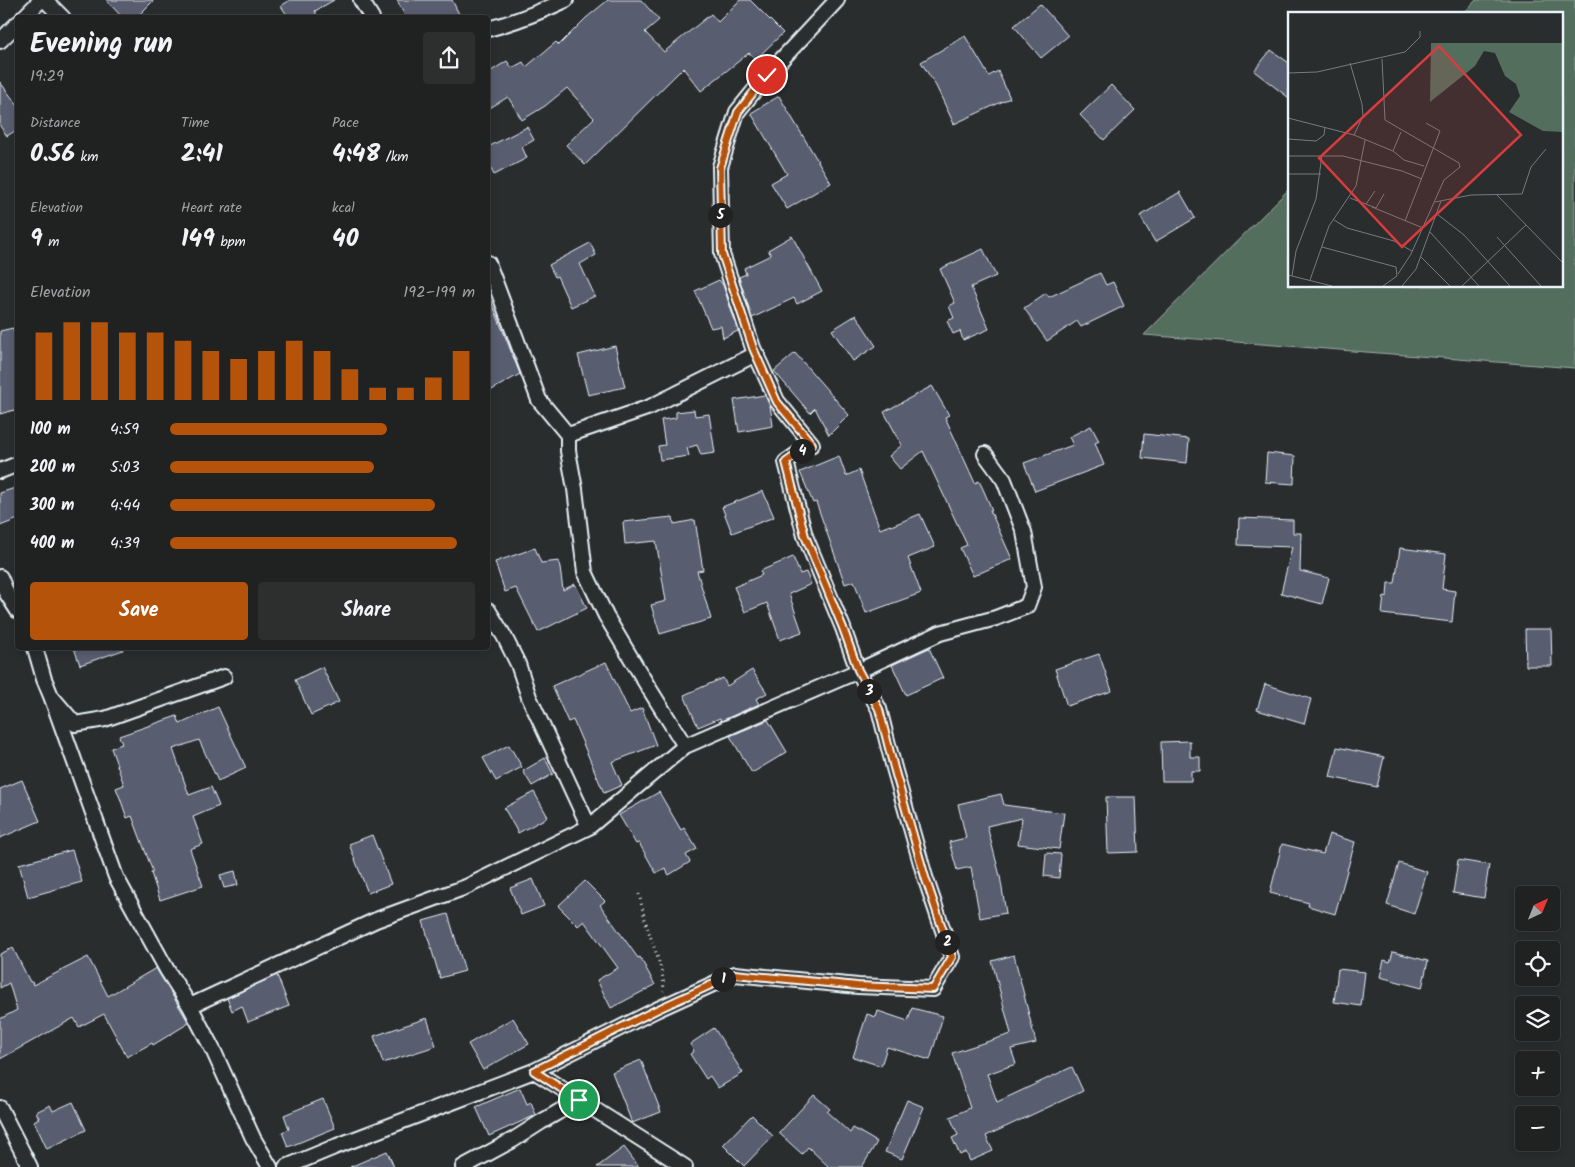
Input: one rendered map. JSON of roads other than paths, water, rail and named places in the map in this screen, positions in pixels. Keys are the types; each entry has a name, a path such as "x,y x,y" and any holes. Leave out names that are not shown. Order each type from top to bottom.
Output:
{"street":[{"path":"26,15 41,0"},
{"path":"45,0 60,15"},
{"path":"361,0 370,15"},
{"path":"490,29 545,10 566,0"},
{"path":"286,1167 534,1071 656,1010 735,974 858,986 933,989 952,957 925,877 879,709 858,670 805,536 786,462 812,444 777,402 756,355 722,254 720,168 738,112 767,75 837,0"},
{"path":"0,41 15,26"},
{"path":"490,268 539,400 568,435 568,451 575,489 585,572 615,631 685,746"},
{"path":"568,435 650,407 756,355"},
{"path":"190,1006 376,920 466,887 589,828 685,746 940,633 996,618 1027,606 1034,587 1024,532 1004,480 985,454"},
{"path":"0,471 15,465"},
{"path":"0,577 15,606"},
{"path":"490,613 518,664 529,697 589,828"},
{"path":"36,650 44,679 116,876 167,970 190,1006 214,1052 253,1138 270,1167"},
{"path":"51,696 75,724 105,719 224,677"},
{"path":"534,1071 685,1167"},
{"path":"467,1166 579,1100"},
{"path":"0,1108 30,1167"}]}
